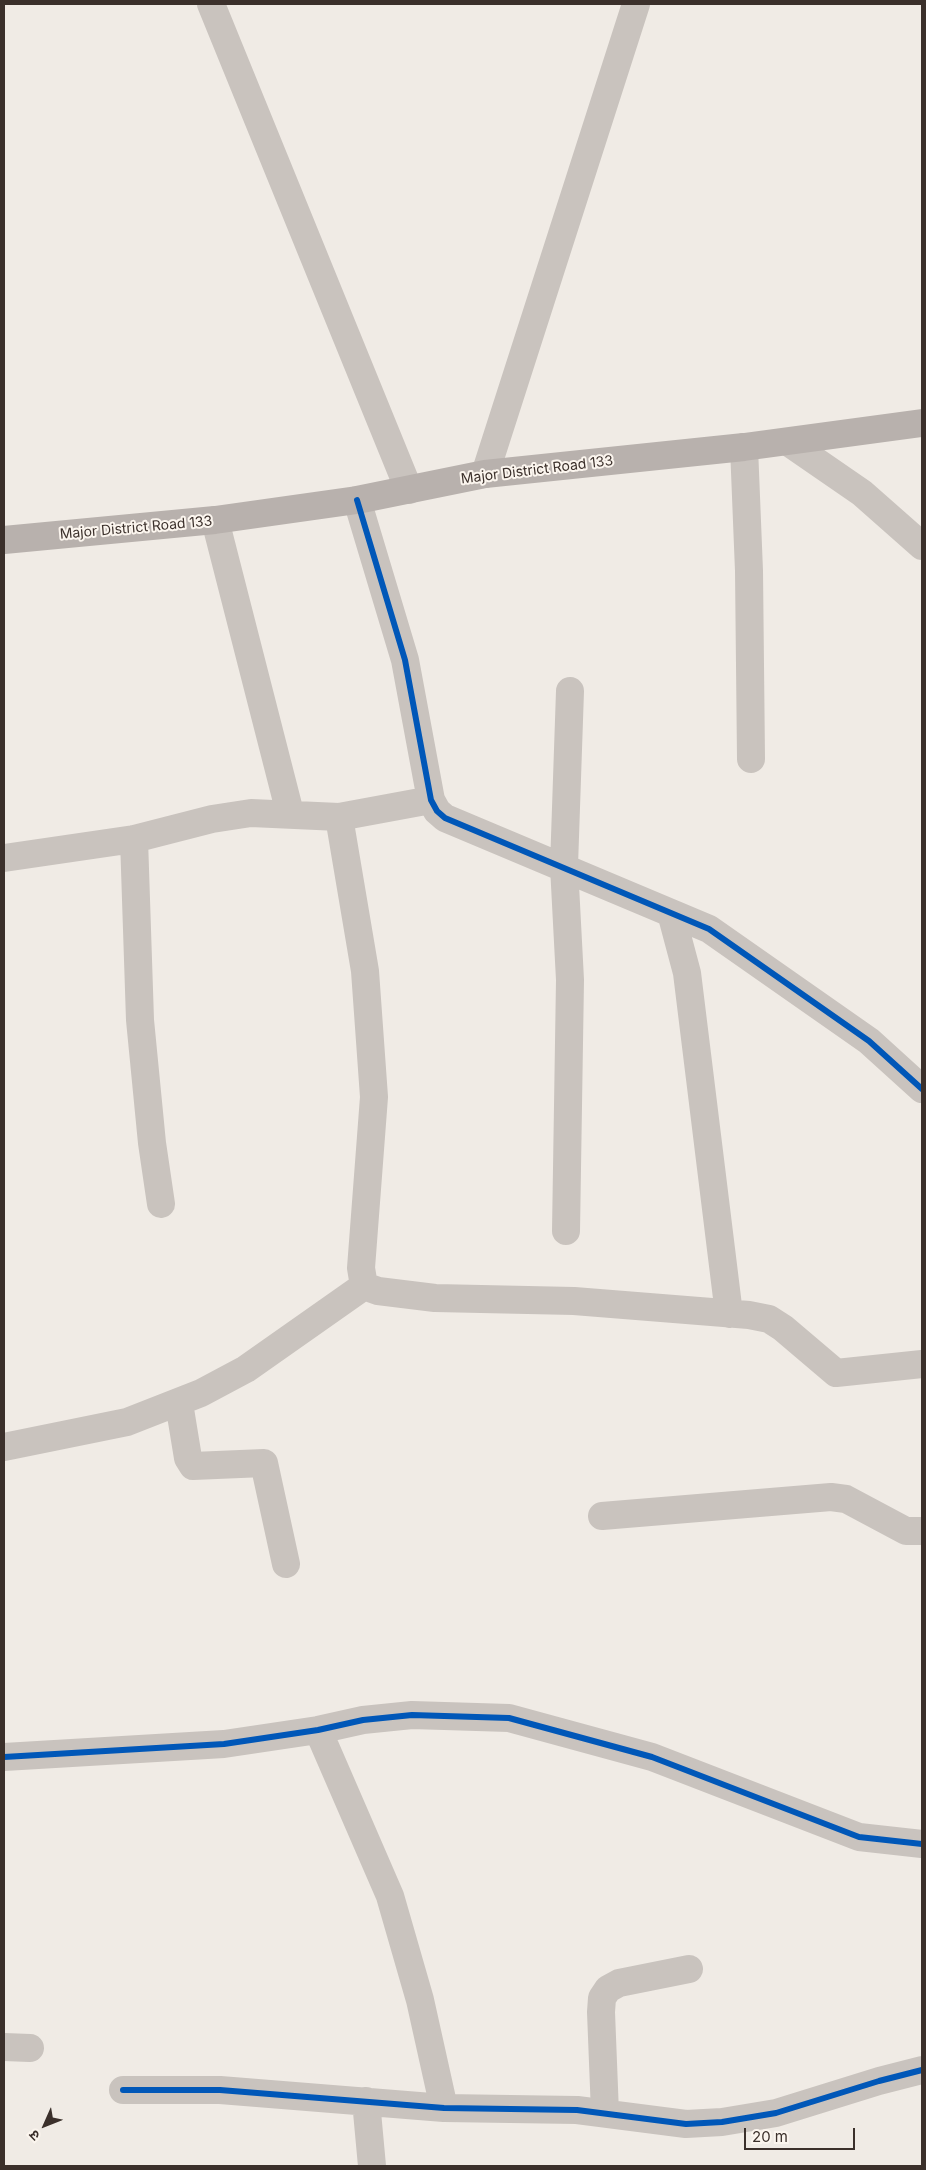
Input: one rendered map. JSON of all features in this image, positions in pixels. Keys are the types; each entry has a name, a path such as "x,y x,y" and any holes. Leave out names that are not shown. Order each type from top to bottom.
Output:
{"main road":[{"name":"Major District Road 133","path":"4,540 214,520 357,500 485,474 788,442 922,423"}],"street":[{"path":"211,4 409,490"},
{"path":"485,474 636,4"},
{"path":"788,442 862,493 922,546"},
{"path":"744,447 749,571 751,759"},
{"path":"357,500 406,660 431,800 437,811 445,818 564,866 709,929 861,1035 922,1089"},
{"path":"214,520 290,813"},
{"path":"566,1231 570,980 564,866 570,691"},
{"path":"4,858 134,839 212,819 251,813 290,813 339,817 431,800"},
{"path":"339,817 365,970 374,1097 360,1268 364,1286"},
{"path":"134,839 140,1020 152,1143 161,1204"},
{"path":"671,912 687,973 729,1314"},
{"path":"364,1286 378,1291 435,1298 574,1301 769,1319 836,1373 922,1364"},
{"path":"4,1447 127,1422 179,1403 246,1369 364,1286"},
{"path":"179,1403 188,1458 194,1466 264,1463 286,1564"},
{"path":"602,1516 831,1496 846,1499 906,1531 922,1531"},
{"path":"4,1757 224,1744 318,1730 363,1720 412,1715 508,1718 652,1757 859,1837 922,1844"},
{"path":"318,1730 390,1896 420,2000 444,2108"},
{"path":"605,2113 602,1998 608,1989 619,1983 689,1969"},
{"path":"123,2090 220,2090 444,2108 577,2110 686,2124 722,2122 776,2113 879,2080 922,2070"},
{"path":"366,2101 372,2166"}],"cycle path":[{"path":"357,500 405,660 431,800 437,811 445,818 709,929 869,1041 922,1089"},
{"path":"4,1757 224,1744 318,1730 363,1720 412,1715 509,1718 652,1757 859,1837 922,1844"},
{"path":"123,2090 220,2090 444,2108 577,2110 686,2124 722,2122 776,2113 879,2081 922,2070"}]}
